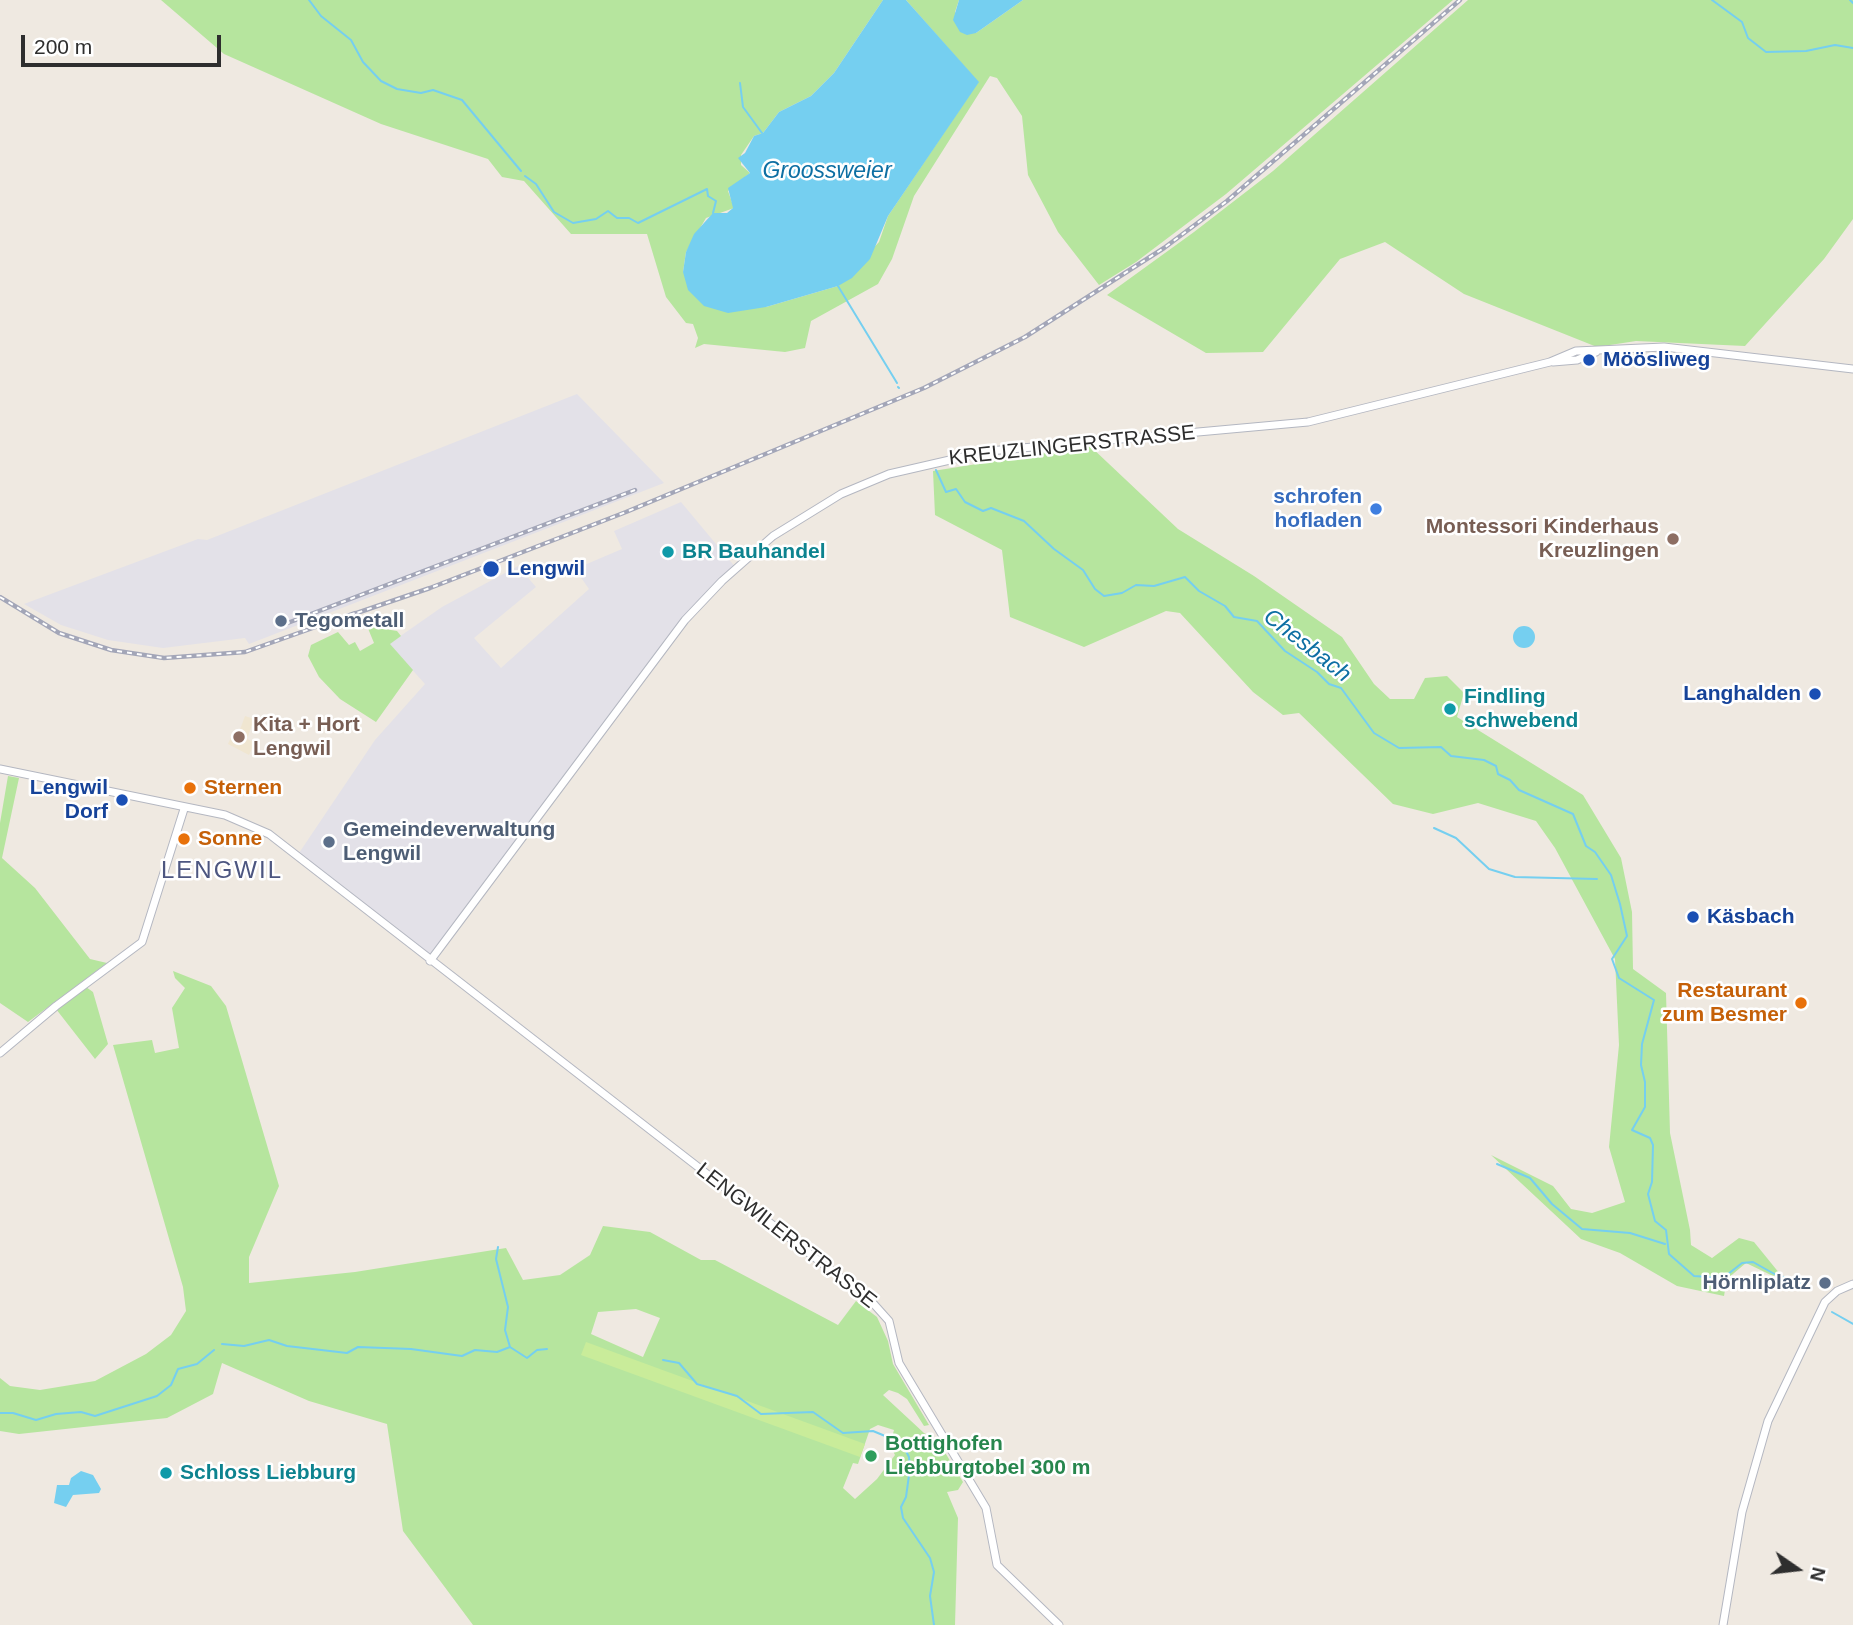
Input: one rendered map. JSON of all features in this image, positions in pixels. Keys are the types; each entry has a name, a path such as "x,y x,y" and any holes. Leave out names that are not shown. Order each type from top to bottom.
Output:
{"street":[{"name":"KREUZLINGERSTRASSE","path":"430,961 685,620 722,580 772,536 841,494 889,474 947,458 989,451 1308,422 1550,362 1576,351 1664,347 1853,369"},
{"name":"LENGWILERSTRASSE","path":"0,769 233,818 269,834 886,1315 894,1332 899,1363 986,1508 998,1565 1059,1625"},
{"path":"0,1053 56,1006 142,942 184,809"},
{"path":"1723,1625 1742,1512 1763,1434 1825,1301 1837,1291 1853,1284"}],"shaded area":[{"path":"577,394 664,483 249,644 245,638 163,648 108,640 61,625 24,604 198,539 207,540"},
{"path":"681,502 736,568 685,620 430,961 297,856 375,740 425,684 389,644 442,607 518,566 536,587 474,638 501,668 589,589 575,569 622,549 614,531"},
{"name":"Kita + Hort Lengwil","path":"245,716 254,719 247,739 255,742 249,755 228,744 233,733 238,735"}],"green space":[{"path":"161,0 883,0 834,73 811,96 779,112 763,133 754,136 741,155 741,165 750,173 728,191 734,208 706,218 686,252 683,272 766,307 838,286 879,242 888,216 978,82 906,0 959,0 955,12 976,33 1023,0 1453,0 1226,194 1136,262 1099,285 1058,232 1028,175 1022,116 997,78 990,76 914,196 892,259 878,284 811,321 805,348 785,352 704,344 695,348 698,338 693,324 686,323 666,297 647,234 571,234 524,181 502,177 488,159 381,124 224,54"},
{"path":"1468,0 1853,0 1853,219 1824,259 1745,346 1636,341 1597,347 1464,294 1385,242 1340,259 1263,352 1206,353 1107,295 1273,171"},
{"path":"1090,446 1178,529 1254,576 1342,637 1374,684 1390,699 1414,699 1425,678 1447,676 1464,693 1457,717 1583,795 1621,858 1632,912 1633,969 1666,993 1670,1133 1691,1245 1712,1258 1739,1238 1754,1242 1780,1274 1773,1276 1746,1263 1727,1279 1724,1296 1677,1286 1620,1253 1581,1239 1491,1155 1553,1186 1571,1209 1592,1213 1625,1202 1609,1147 1619,1045 1615,959 1555,848 1536,821 1478,803 1433,814 1393,804 1299,713 1283,715 1253,692 1180,613 1166,611 1084,647 1010,617 1002,550 935,515 933,471"},
{"path":"367,626 397,631 401,636 390,644 413,670 376,722 340,699 319,677 308,656 311,645 338,632 349,645 355,642 360,651 374,643"},
{"path":"8,776 19,778 2,858 35,888 90,959 107,963 28,1022 0,1003 0,823"},
{"path":"173,971 211,986 226,1006 279,1186 249,1257 249,1283 355,1272 506,1248 523,1280 560,1275 590,1255 603,1226 650,1232 701,1260 715,1260 838,1325 856,1301 877,1317 888,1341 893,1364 929,1425 924,1426 907,1399 898,1393 889,1390 883,1395 924,1433 938,1441 963,1482 958,1490 947,1492 958,1518 955,1625 473,1625 403,1531 387,1424 309,1401 222,1363 213,1394 167,1418 19,1434 0,1431 0,1378 10,1386 40,1390 95,1381 146,1354 171,1335 186,1311 183,1287 113,1045 152,1040 155,1053 179,1048 172,1008 185,988 175,978","holes":["636,1309 660,1318 643,1357 591,1334 598,1312","878,1425 894,1430 890,1445 895,1455 877,1479 855,1499 843,1488 853,1463 858,1464 870,1429"]},
{"path":"86,987 93,992 108,1044 95,1059 56,1009"},
{"path":"586,1342 865,1444 860,1457 581,1355"}],"water":[{"name":"Groossweier","path":"883,0 906,0 979,82 888,216 870,259 852,278 838,286 766,307 728,313 704,306 688,290 683,272 686,252 694,234 713,213 727,213 733,208 728,188 750,173 738,158 745,153 754,136 763,133 779,112 811,96 834,73"},
{"path":"959,0 1023,0 976,33 967,35 960,32 953,20"},
{"path":"1524,626 1532,629 1535,637 1532,645 1524,648 1516,645 1513,637 1516,629"},
{"path":"81,1471 93,1475 101,1489 99,1493 73,1495 66,1507 54,1503 57,1485 69,1485 71,1478"}],"waterway":[{"path":"309,0 321,16 351,40 363,62 381,81 397,89 421,93 433,90 462,100 521,171"},
{"path":"1712,0 1742,22 1748,38 1766,52 1806,51 1835,45 1853,48"},
{"path":"1850,0 1853,3"},
{"path":"740,83 743,107 762,133"},
{"path":"525,176 536,184 554,212 573,223 596,219 608,211 617,218 629,218 638,223 707,189 708,196 716,201 713,213"},
{"name":"Chesbach","path":"838,286 897,383"},
{"name":"Chesbach","path":"936,470 946,492 956,489 965,502 983,511 991,508 1024,521 1054,549 1083,570 1095,589 1104,596 1122,593 1136,585 1154,586 1185,577 1199,591 1225,606 1234,617 1257,621 1285,651 1317,672 1329,684 1341,688 1374,733 1399,748 1441,747 1451,756 1484,760 1496,766 1498,774 1510,780 1519,790 1573,814 1586,846 1595,852 1611,875 1620,904 1627,936 1612,959 1619,978 1654,1000 1642,1044 1645,1107 1632,1130 1650,1138 1653,1145 1652,1182 1648,1194 1655,1221 1666,1230 1669,1254 1694,1276 1723,1278 1742,1263 1753,1262 1778,1276 1796,1279 1805,1288"},
{"path":"1434,828 1456,838 1489,869 1515,877 1597,879"},
{"path":"1497,1164 1530,1178 1552,1204 1582,1229 1630,1233 1665,1244"},
{"path":"498,1247 496,1259 508,1307 505,1330 510,1347"},
{"path":"1832,1312 1853,1324"},
{"path":"222,1344 244,1346 269,1340 287,1346 347,1353 358,1347 411,1349 462,1356 475,1350 497,1352 510,1347 527,1358 537,1350 547,1349"},
{"path":"0,1413 13,1413 36,1420 56,1414 81,1412 95,1416 157,1396 171,1385 178,1369 197,1364 214,1350"},
{"path":"663,1360 679,1363 697,1384 737,1396 761,1414 813,1412 843,1433 873,1431 902,1443 909,1457 910,1468 906,1497 901,1507 903,1518 930,1558 934,1572 930,1596 934,1625"}],"railway":[{"path":"348,616 430,588 626,512 924,388 1025,337 1164,248 1227,201 1460,0"},
{"path":"285,624 635,490"},
{"path":"0,597 59,633 111,650 164,658 245,652 355,613"}],"place":[{"name":"Möösliweg","path":"1589,360"},
{"name":"schrofen hofladen","path":"1376,509"},
{"name":"Montessori Kinderhaus Kreuzlingen","path":"1673,539"},
{"name":"BR Bauhandel","path":"668,552"},
{"name":"Lengwil","path":"491,569"},
{"name":"Tegometall","path":"281,621"},
{"name":"Langhalden","path":"1815,694"},
{"name":"Findling schwebend","path":"1450,709"},
{"name":"Kita + Hort Lengwil","path":"239,737"},
{"name":"Sternen","path":"190,788"},
{"name":"Lengwil Dorf","path":"122,800"},
{"name":"Sonne","path":"184,839"},
{"name":"Gemeindeverwaltung Lengwil","path":"329,842"},
{"name":"Käsbach","path":"1693,917"},
{"name":"Restaurant zum Besmer","path":"1801,1003"},
{"name":"Hörnliplatz","path":"1825,1283"},
{"name":"Bottighofen Liebburgtobel 300 m","path":"871,1456"},
{"name":"Schloss Liebburg","path":"166,1473"}],"district":[{"name":"LENGWIL","path":"222,871"}]}
